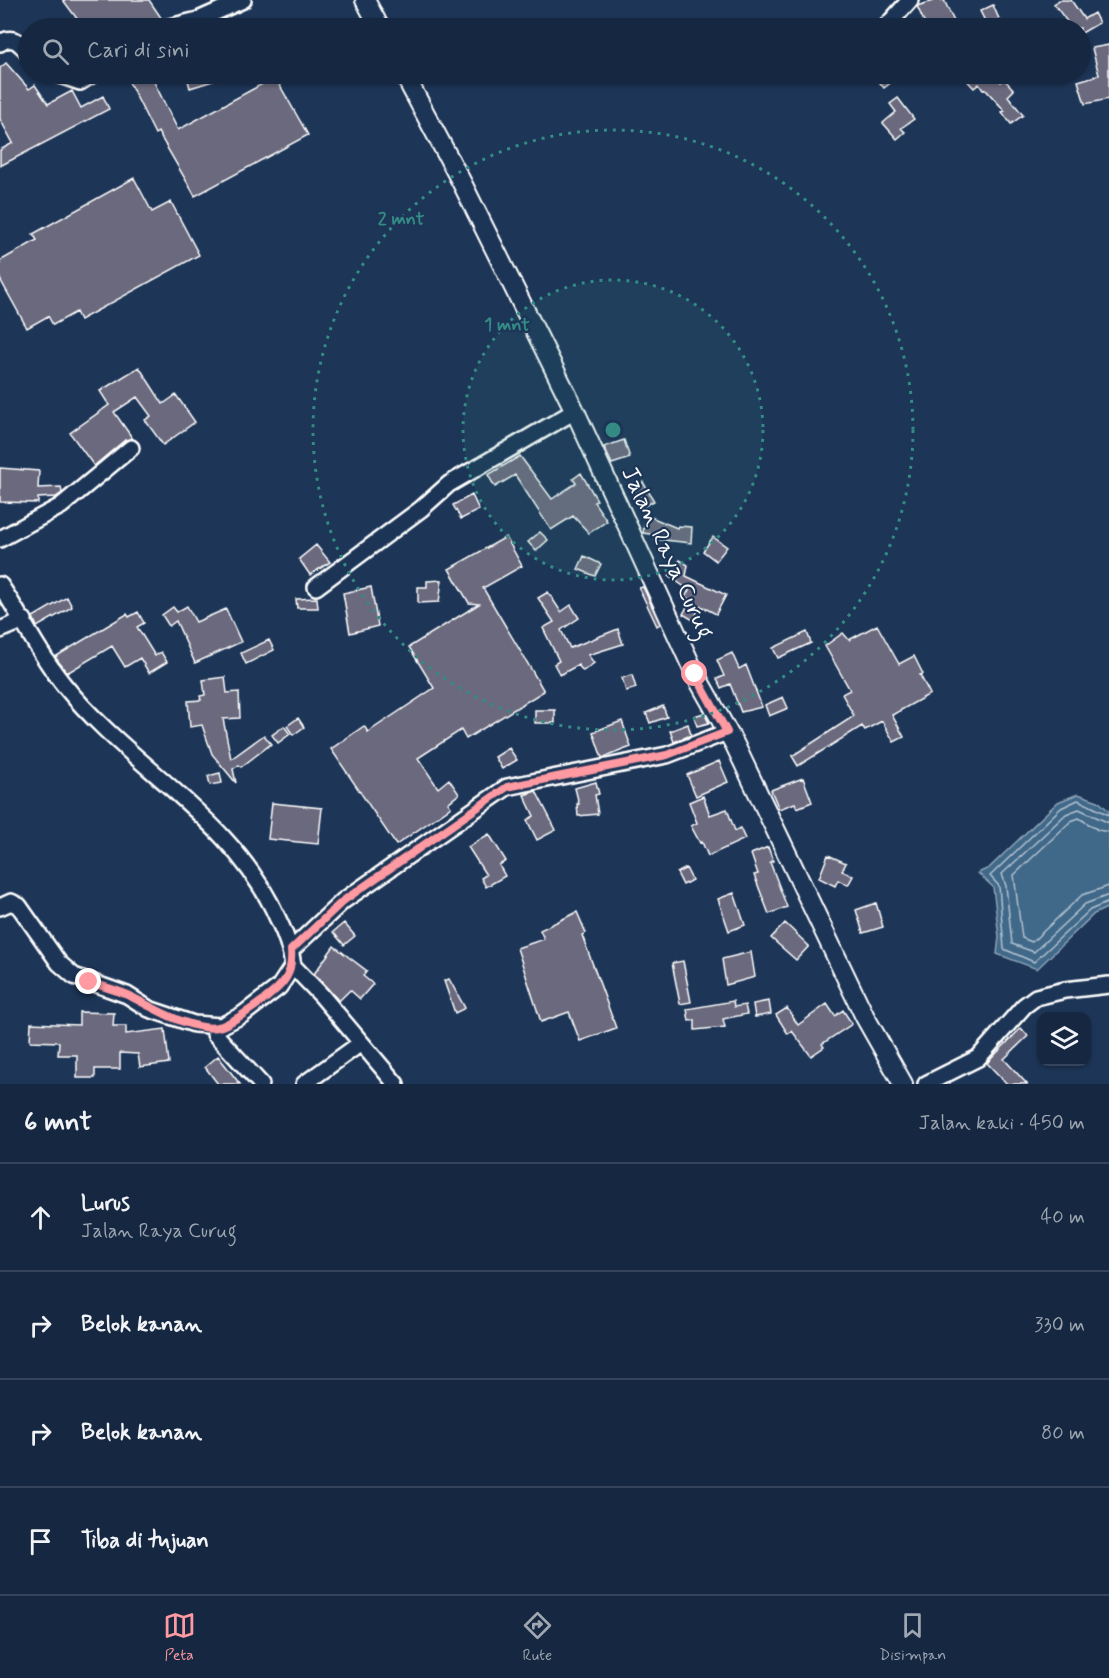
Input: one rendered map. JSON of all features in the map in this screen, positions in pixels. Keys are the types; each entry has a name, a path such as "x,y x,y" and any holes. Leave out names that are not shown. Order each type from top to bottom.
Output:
{"street":[{"path":"202,18 243,0"},
{"path":"365,0 375,18"},
{"path":"896,18 910,0"},
{"path":"0,43 12,39 18,41"},
{"name":"Jalan Raya Curug","path":"409,84 576,411 695,674 727,732 865,1017 903,1084"},
{"path":"316,587 421,509 449,484 576,411"},
{"path":"0,539 61,506 131,448"},
{"path":"0,585 63,684 135,757 218,830 242,860 270,900 291,950 293,966 321,995 396,1084"},
{"path":"0,630 24,620"},
{"path":"291,950 343,901 507,787 667,755 727,732"},
{"path":"0,907 11,902 19,906 59,963 74,976 127,995 149,1009 194,1024 222,1026"},
{"path":"261,1084 215,1034 222,1026 242,1015 279,987 293,966"},
{"path":"926,1084 978,1058 1024,1006 1036,997 1065,990 1109,986"},
{"path":"304,1084 361,1043"}],"water":[{"path":"1078,794 1098,801 1109,811 1109,907 1094,914 1037,969 997,954 999,937 993,887 978,873 989,868 1058,802"}],"building":[{"path":"63,0 149,0 161,18 76,18"},
{"path":"944,0 952,18 922,18 917,6"},
{"path":"1059,0 1071,0 1083,18 1064,18 1054,4"},
{"path":"993,5 999,18 984,18 980,11"},
{"path":"1094,13 1099,23 1091,28 1091,18 1086,18"},
{"path":"1109,45 1109,99 1085,104 1079,84 1091,84 1091,77 1099,75 1092,48"},
{"path":"6,63 18,77 18,84 25,84 29,89 35,85 48,104 72,91 81,108 103,96 109,109 0,166 0,150 13,143 0,119 0,68"},
{"path":"130,84 155,84 178,130 262,84 279,84 308,135 195,196 158,132 155,134"},
{"path":"189,84 203,84 190,88"},
{"path":"979,84 1009,84 1014,90 1008,96 1023,115 1011,124 1002,112 1005,111 985,89 983,90"},
{"path":"898,98 914,119 901,128 905,132 897,139 883,123 896,112 890,104"},
{"path":"134,178 152,212 171,202 199,255 80,320 76,312 53,325 48,316 27,328 0,279 0,261 37,240 33,234"},
{"path":"139,367 163,404 176,395 195,422 163,445 145,420 151,416 137,397 114,412 133,439 125,440 94,466 70,433 109,405 100,391"},
{"path":"624,440 630,458 612,464 604,447"},
{"path":"520,456 552,499 576,483 573,479 581,473 597,500 594,502 607,521 589,533 573,516 551,530 515,475 495,487 488,475"},
{"path":"0,468 39,471 38,488 61,487 62,493 56,497 38,498 38,503 0,502"},
{"path":"643,482 654,501 641,508 630,489"},
{"path":"472,495 479,510 461,519 453,505"},
{"path":"646,515 677,528 678,526 692,527 691,543 655,539 657,535 643,533"},
{"path":"540,532 548,540 536,551 528,542"},
{"path":"506,537 522,566 483,588 544,691 466,739 461,730 418,758 438,788 449,779 459,794 448,803 451,807 396,845 331,749 364,726 368,732 434,688 409,647 479,604 469,603 449,569"},
{"path":"713,537 727,547 716,561 703,551"},
{"path":"316,545 330,562 310,575 299,559"},
{"path":"584,556 601,564 595,576 578,569"},
{"path":"680,560 688,565 686,576 726,595 716,614 701,606 693,620 683,614 691,600 685,597 689,590 669,576"},
{"path":"442,580 439,602 418,603 418,587 427,587 427,581"},
{"path":"371,587 378,626 350,633 343,593"},
{"path":"643,587 660,624 657,626 639,588"},
{"path":"548,592 561,612 571,605 579,618 561,630 570,648 618,629 623,644 588,655 594,663 583,671 578,665 560,675 554,664 559,661 543,628 554,622 538,598"},
{"path":"67,597 72,607 37,627 33,617"},
{"path":"317,598 318,608 297,608 296,599"},
{"path":"187,606 196,622 226,609 241,642 195,663 176,621 169,626 162,615 173,607 177,612"},
{"path":"138,612 144,623 137,627 155,656 161,652 167,662 149,673 140,658 125,667 112,646 67,673 55,657 127,614 129,617"},
{"path":"877,625 899,664 914,656 923,674 920,675 930,694 892,715 904,737 894,742 882,721 865,730 862,726 798,766 792,756 854,716 842,694 850,690 825,646 843,633 849,640"},
{"path":"807,632 811,643 778,658 773,648"},
{"path":"269,640 274,650 246,664 241,653"},
{"path":"732,653 739,669 746,665 762,707 741,712 730,684 721,688 717,679 724,676 717,660"},
{"path":"632,675 636,688 626,691 622,678"},
{"path":"225,677 227,693 239,692 240,718 223,719 231,759 264,735 271,744 241,767 239,765 233,769 236,783 212,754 202,725 190,727 188,701 201,700 200,696 205,695 203,680"},
{"path":"783,697 788,708 769,716 765,705"},
{"path":"663,706 667,717 650,723 646,713"},
{"path":"535,710 555,710 555,723 535,723"},
{"path":"704,713 709,723 697,726 694,716"},
{"path":"298,718 304,727 293,735 287,726"},
{"path":"622,721 631,747 602,758 593,732"},
{"path":"688,724 691,735 674,742 670,731"},
{"path":"284,726 290,734 278,743 272,735"},
{"path":"509,748 517,760 502,769 495,757"},
{"path":"719,761 728,782 696,796 687,775"},
{"path":"220,773 222,783 210,785 208,776"},
{"path":"803,778 812,802 797,808 795,803 779,809 771,790"},
{"path":"596,782 599,794 595,795 598,814 578,816 577,804 579,804 575,788"},
{"path":"536,791 556,830 537,840 527,820 534,816 524,795"},
{"path":"703,796 710,815 727,809 735,831 740,828 745,839 708,856 691,826 697,823 689,802"},
{"path":"272,803 322,808 318,844 268,839"},
{"path":"489,834 506,861 499,865 505,876 486,887 481,878 486,875 468,847"},
{"path":"768,847 773,861 770,862 787,907 769,914 754,875 758,874 751,854"},
{"path":"828,855 846,863 842,871 853,876 848,885 838,880 835,886 819,878"},
{"path":"686,868 692,880 683,885 677,873"},
{"path":"734,893 745,925 729,931 718,899"},
{"path":"876,903 883,927 863,933 856,910"},
{"path":"577,912 586,933 582,935 616,1028 580,1041 569,1012 541,1022 517,948 544,939 540,930"},
{"path":"344,923 355,936 344,945 333,932"},
{"path":"785,923 809,946 796,960 771,938"},
{"path":"334,946 367,971 363,976 373,984 360,999 350,990 339,1001 314,974"},
{"path":"751,952 755,977 726,985 722,959"},
{"path":"683,961 691,1002 680,1004 672,963"},
{"path":"449,979 465,1008 455,1013 444,981"},
{"path":"733,1001 734,1007 745,1005 747,1014 723,1019 725,1027 695,1030 695,1020 689,1021 687,1009"},
{"path":"769,1001 771,1014 755,1017 753,1004"},
{"path":"827,1004 835,1016 843,1010 852,1024 822,1044 824,1047 811,1056 792,1031 788,1034 776,1015 787,1008 798,1025"},
{"path":"79,1012 114,1013 113,1026 126,1026 126,1034 165,1029 169,1063 140,1067 138,1054 120,1053 120,1069 95,1069 95,1078 77,1078 77,1055 58,1055 59,1042 30,1041 31,1023 79,1025"},
{"path":"1021,1028 1028,1036 1004,1059 1027,1084 1007,1084 987,1063"},
{"path":"218,1056 240,1084 218,1084 205,1067"}],"route":[{"path":"89,982 127,995 149,1009 194,1024 222,1026 242,1015 279,987 293,966 291,950 343,901 507,787 667,755 727,732 695,674"}]}
